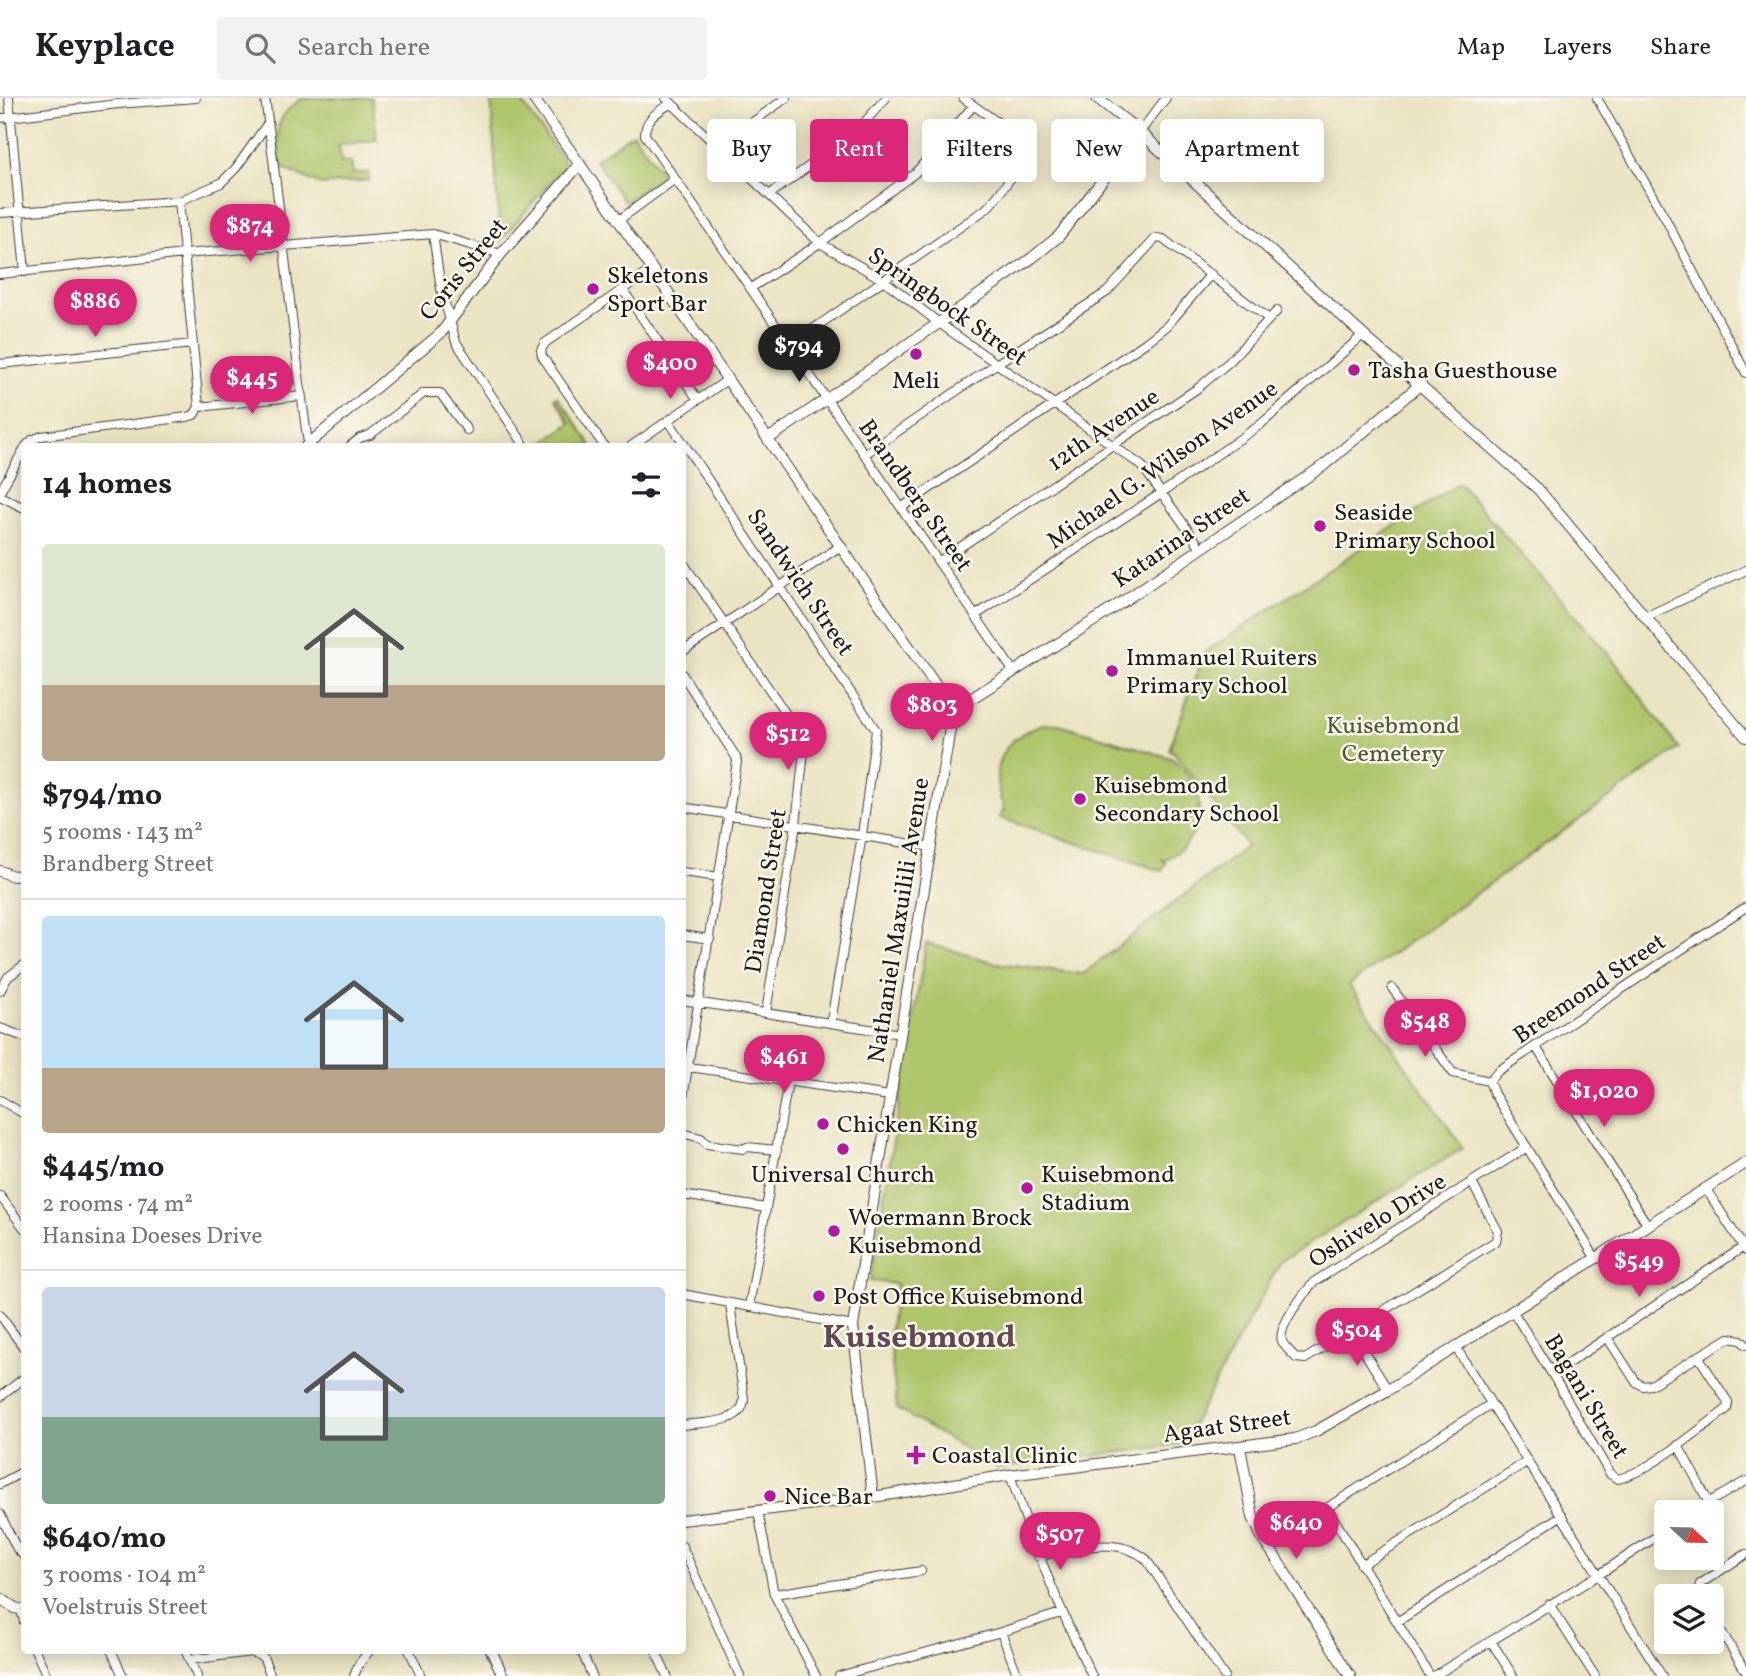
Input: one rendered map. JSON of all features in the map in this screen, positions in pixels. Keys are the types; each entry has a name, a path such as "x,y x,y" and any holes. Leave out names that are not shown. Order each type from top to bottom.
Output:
{"street":[{"path":"9,98 25,272"},
{"path":"0,118 118,101 193,98"},
{"path":"265,98 309,443"},
{"path":"533,98 953,710"},
{"path":"768,98 775,105"},
{"path":"756,119 786,98"},
{"path":"769,195 855,133 886,98"},
{"path":"790,345 986,209 1022,157 1021,142 1016,135 963,98"},
{"path":"1097,98 1124,119"},
{"path":"1146,124 1166,98"},
{"path":"1597,98 1664,216 1746,373"},
{"name":"Springbock Street","path":"668,100 707,137"},
{"name":"Brandberg Street","path":"668,100 645,125 645,135 1014,672"},
{"path":"751,288 820,243 915,173 973,106"},
{"path":"0,213 179,201 220,183 236,168 268,123"},
{"path":"1146,137 1363,335 1538,489 1746,737"},
{"name":"Coris Street","path":"311,443 449,324 501,254 580,164"},
{"path":"619,220 675,179"},
{"name":"Springbock Street","path":"755,182 820,243 885,281 939,323 1142,466 1201,548"},
{"path":"768,439 1032,258 1059,236 1101,182"},
{"path":"29,443 42,436 187,417 194,415 199,407 179,201"},
{"path":"433,234 449,324 462,355 524,443"},
{"path":"0,274 184,254 433,234 501,254"},
{"path":"865,454 1107,292 1156,238 1163,239 1269,319"},
{"path":"602,443 542,356 541,350 545,343 651,270"},
{"path":"901,508 1167,326 1211,274"},
{"path":"623,290 698,400"},
{"name":"12th Avenue","path":"939,562 1198,388 1229,362 1277,311"},
{"name":"Michael G. Wilson Avenue","path":"976,615 1260,425 1363,335"},
{"path":"0,364 193,344"},
{"path":"635,443 727,380"},
{"name":"Katarina Street","path":"953,710 1323,466 1421,384"},
{"path":"354,443 370,435 424,393 440,393 467,430"},
{"path":"199,407 301,396"},
{"name":"Sandwich Street","path":"668,420 684,443"},
{"name":"Sandwich Street","path":"686,446 876,730 862,835 831,1023"},
{"path":"21,455 0,494 21,506"},
{"path":"686,649 839,547"},
{"name":"Diamond Street","path":"686,567 805,742 796,824 766,1012"},
{"path":"1645,617 1746,570"},
{"path":"686,680 737,762 699,1003 686,1066 890,1096"},
{"name":"Nathaniel Maxuilili Avenue","path":"873,1497 853,1326 953,710"},
{"path":"686,808 931,847"},
{"path":"0,871 13,876 21,875"},
{"path":"686,873 719,877"},
{"name":"Breemond Street","path":"1489,1081 1498,1071 1746,907"},
{"path":"686,936 709,939"},
{"path":"0,991 8,977 21,967"},
{"path":"1392,988 1453,1073 1489,1081 1493,1094 1596,1259"},
{"path":"686,1001 901,1034"},
{"path":"0,1028 21,1036"},
{"path":"1536,1047 1648,1226"},
{"path":"749,1307 788,1081"},
{"path":"0,1100 21,1112"},
{"path":"686,1134 701,1138 707,1144 777,1150"},
{"name":"Oshivelo Drive","path":"1472,1183 1498,1231 1496,1241 1300,1360 1282,1342 1281,1336 1293,1310 1314,1282 1527,1147"},
{"name":"Agaat Street","path":"686,1520 873,1497 1010,1475 1295,1439 1316,1431 1388,1390 1746,1163"},
{"path":"1552,1374 1744,1250 1706,1189"},
{"path":"0,1196 21,1224"},
{"path":"686,1196 766,1208"},
{"path":"686,1295 853,1326"},
{"path":"686,1423 734,1417 743,1409 744,1399 730,1304"},
{"name":"Bagani Street","path":"1512,1310 1610,1474 1618,1479 1629,1476 1678,1445 1727,1409 1728,1406 1698,1356"},
{"path":"0,1315 21,1344"},
{"path":"1351,1331 1388,1390"},
{"path":"1606,1337 1636,1382 1643,1386 1651,1385 1730,1338 1741,1340 1746,1345"},
{"path":"1455,1346 1662,1676"},
{"path":"0,1397 21,1380"},
{"path":"1268,1545 1491,1404"},
{"path":"1678,1445 1707,1500"},
{"path":"1240,1447 1253,1517 1350,1676"},
{"path":"1361,1566 1528,1461"},
{"path":"0,1484 21,1472"},
{"path":"1010,1475 1061,1613 1092,1676"},
{"path":"1710,1500 1746,1481"},
{"path":"1328,1508 1361,1566 1432,1676 1654,1538"},
{"path":"758,1511 774,1594 817,1676"},
{"path":"0,1514 21,1553"},
{"path":"1397,1622 1562,1515"},
{"path":"1038,1556 1104,1545 1116,1545 1138,1552 1146,1559 1224,1676"},
{"path":"1700,1584 1746,1554"},
{"path":"686,1555 740,1676"},
{"path":"774,1594 921,1571"},
{"path":"0,1598 21,1609"},
{"path":"1549,1604 1595,1676"},
{"path":"839,1676 1061,1613"},
{"path":"1000,1632 1018,1676"},
{"path":"1724,1636 1746,1672"},
{"path":"1491,1641 1513,1676"},
{"path":"38,1654 47,1676"},
{"path":"113,1654 123,1676"},
{"path":"187,1654 197,1676"},
{"path":"190,1660 236,1654"},
{"path":"259,1654 271,1676"},
{"path":"354,1676 367,1654"},
{"path":"411,1654 421,1676"},
{"path":"493,1654 503,1676"},
{"path":"583,1654 592,1676"},
{"path":"657,1654 667,1676"}],"green space":[{"path":"302,98 372,98 377,140 339,145 341,163 351,162 353,174 368,172 369,180 321,185 281,167 278,128 285,113"},
{"path":"491,98 519,98 566,164 500,241"},
{"path":"633,133 663,175 625,202 595,160"},
{"path":"558,396 590,443 542,443 571,423 555,398"},
{"name":"Kuisebmond Cemetery","path":"1459,483 1611,657 1679,748 1349,985 1463,1148 1281,1261 1182,1444 998,1468 897,1409 889,1335 896,1284 870,1281 926,943 996,963 1083,974 1247,846 1174,752 1169,750 1204,653"},
{"path":"1042,724 1059,724 1171,758 1184,769 1198,797 1196,828 1177,852 1162,860 1166,862 1162,871 1000,818 1004,808 997,779 1001,756 1016,738"}],"place":[{"name":"Skeletons Sport Bar","path":"593,289"},
{"name":"Meli","path":"916,354"},
{"name":"Tasha Guesthouse","path":"1354,370"},
{"name":"Seaside Primary School","path":"1320,526"},
{"name":"Immanuel Ruiters Primary School","path":"1112,671"},
{"name":"Kuisebmond Secondary School","path":"1080,799"},
{"name":"Chicken King","path":"823,1124"},
{"name":"Universal Church","path":"843,1149"},
{"name":"Kuisebmond Stadium","path":"1027,1188"},
{"name":"Woermann Brock Kuisebmond","path":"834,1231"},
{"name":"Post Office Kuisebmond","path":"819,1296"},
{"name":"Coastal Clinic","path":"916,1455"},
{"name":"Nice Bar","path":"770,1496"}],"district":[{"name":"Kuisebmond","path":"919,1336"}]}
